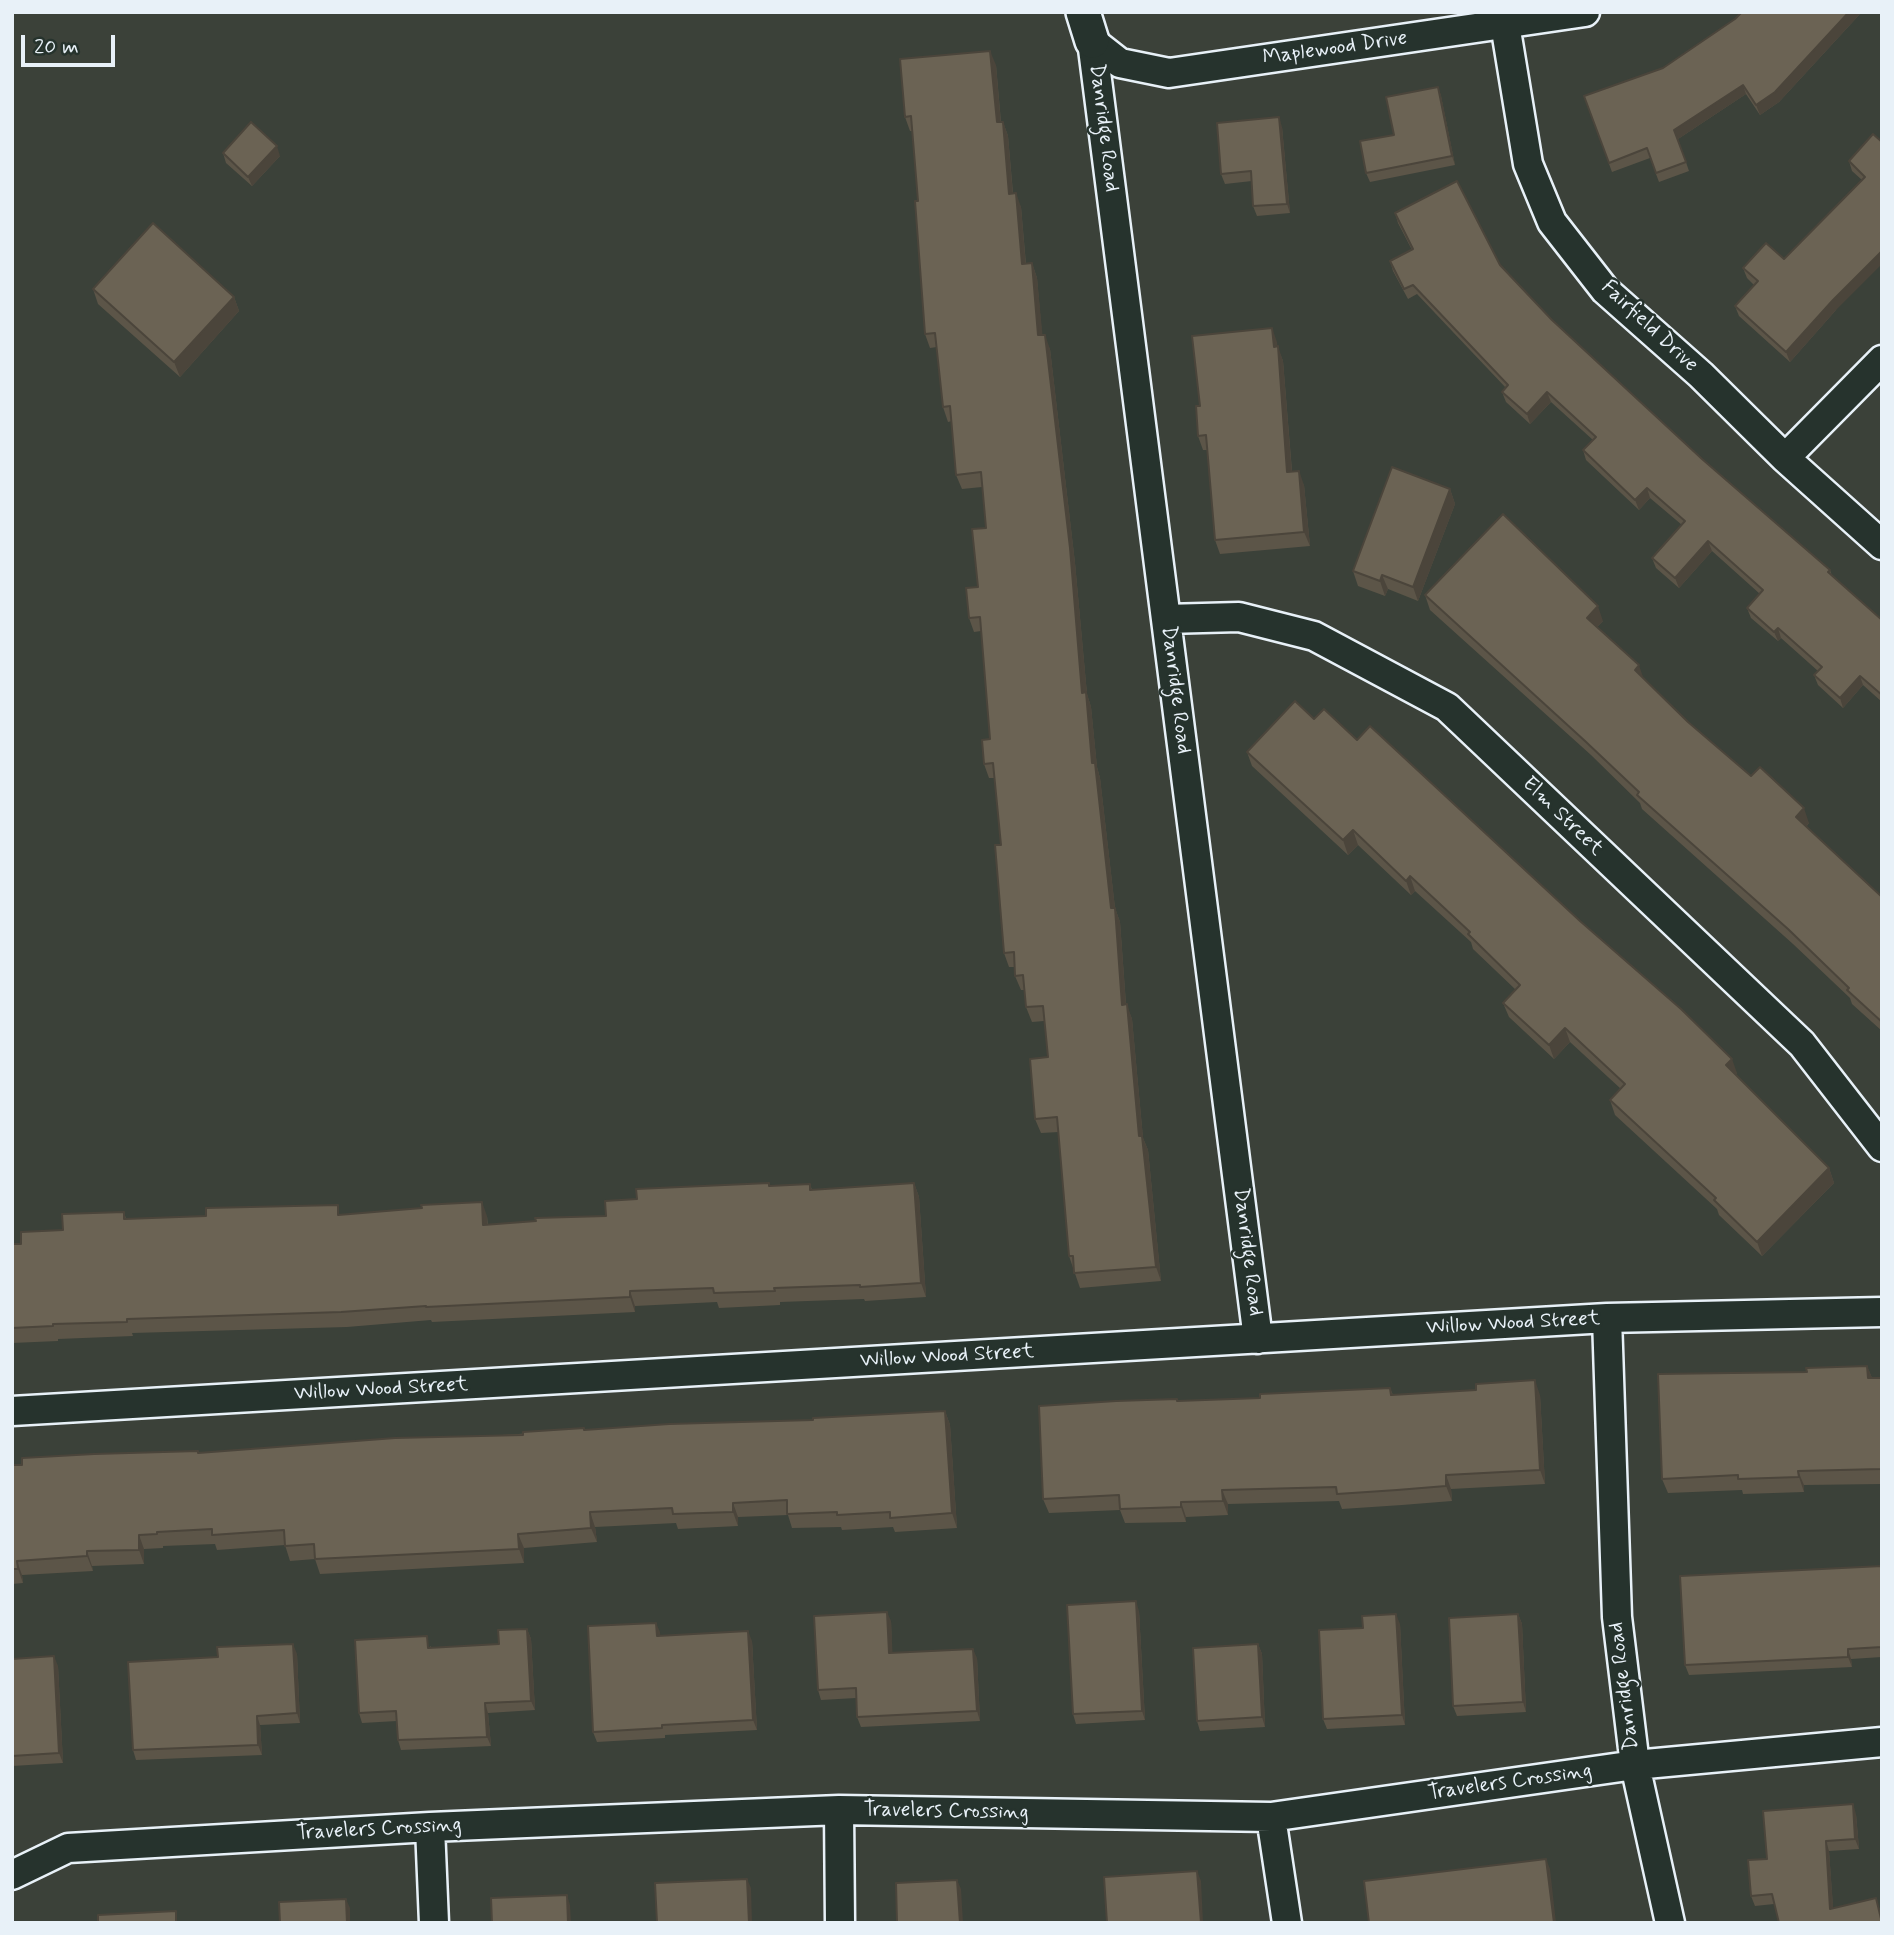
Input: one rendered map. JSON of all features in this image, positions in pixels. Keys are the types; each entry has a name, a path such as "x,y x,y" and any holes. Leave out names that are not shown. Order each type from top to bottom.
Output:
{"street":[{"name":"Maplewood Drive","path":"1088,22 1120,63 1170,73 1504,19 1586,12"},
{"name":"Fairfield Drive","path":"1504,19 1528,164 1552,222 1605,290 1701,375 1786,458 1882,545"},
{"name":"Danridge Road","path":"1088,22 1258,1339"},
{"path":"1786,458 1882,360"},
{"name":"Elm Street","path":"1166,619 1239,617 1314,636 1447,707 1802,1044 1882,1147"},
{"name":"Willow Wood Street","path":"12,1411 1607,1318 1882,1312"},
{"name":"Danridge Road","path":"1607,1318 1617,1618 1634,1765 1670,1923"},
{"name":"Travelers Crossing","path":"12,1875 68,1848 430,1827 839,1810 1271,1816 1634,1765 1882,1742"},
{"path":"839,1810 840,1923"},
{"path":"1271,1816 1287,1923"},
{"path":"430,1827 434,1923"}],"building":[{"path":"1742,12 1849,12 1775,92 1756,105 1743,85 1674,130 1686,162 1656,173 1647,148 1609,163 1584,96 1663,68"},
{"path":"990,51 997,122 1003,122 1009,194 1016,193 1022,264 1032,263 1038,335 1045,335 1070,548 1082,693 1086,692 1092,763 1095,763 1111,908 1115,908 1122,1005 1127,1004 1139,1136 1142,1136 1156,1267 1074,1273 1073,1256 1069,1256 1057,1117 1035,1119 1030,1059 1048,1057 1043,1006 1026,1007 1023,975 1015,976 1014,952 1004,953 995,845 1001,845 993,763 984,764 982,740 990,739 980,617 969,618 966,588 978,587 972,529 986,528 981,472 956,475 950,406 943,407 935,333 925,334 911,116 905,117 900,59"},
{"path":"1438,87 1452,156 1366,173 1360,141 1394,135 1386,97"},
{"path":"1279,117 1287,204 1253,206 1251,171 1221,174 1217,123"},
{"path":"251,122 277,146 248,177 223,153"},
{"path":"1873,134 1882,142 1882,251 1786,352 1735,306 1758,281 1743,268 1766,243 1784,259 1865,177 1849,161"},
{"path":"1457,181 1500,265 1552,320 1882,620 1882,695 1860,676 1840,698 1814,675 1822,667 1778,628 1774,632 1747,608 1763,590 1708,541 1675,578 1652,558 1685,521 1647,488 1635,500 1583,450 1596,437 1547,392 1527,414 1502,392 1508,385 1413,285 1404,289 1390,261 1413,249 1395,213"},
{"path":"153,223 234,297 174,362 93,289"},
{"path":"1272,328 1274,347 1278,346 1287,472 1299,471 1304,532 1215,540 1206,435 1198,436 1196,406 1200,406 1192,336"},
{"path":"1392,467 1450,489 1413,587 1382,575 1380,581 1353,571"},
{"path":"1503,514 1598,606 1587,618 1639,665 1635,670 1688,722 1751,776 1760,767 1804,808 1796,817 1882,897 1882,1022 1788,929 1637,795 1639,792 1585,741 1425,595"},
{"path":"1295,701 1314,719 1324,709 1357,740 1370,726 1580,921 1681,1009 1732,1059 1726,1065 1829,1168 1757,1242 1714,1200 1716,1198 1610,1100 1625,1084 1565,1028 1549,1045 1503,1003 1520,985 1468,934 1470,932 1410,876 1406,881 1353,830 1343,840 1247,752"},
{"path":"769,1183 769,1186 810,1184 810,1190 914,1183 921,1283 714,1293 713,1288 630,1291 630,1297 341,1312 127,1319 127,1322 12,1328 12,1244 21,1244 21,1232 63,1230 62,1214 124,1212 124,1219 206,1216 206,1208 338,1205 338,1215 422,1208 421,1205 482,1202 483,1225 536,1221 535,1218 606,1216 605,1201 637,1199 636,1189"},
{"path":"1867,1366 1868,1378 1882,1378 1882,1469 1798,1471 1799,1477 1738,1479 1738,1475 1662,1479 1658,1374 1807,1372 1806,1368"},
{"path":"1535,1380 1540,1470 1446,1475 1446,1486 1337,1494 1336,1487 1222,1490 1223,1501 1181,1502 1181,1507 1120,1509 1119,1495 1043,1499 1039,1406 1116,1401 1260,1398 1260,1394 1390,1388 1391,1395 1476,1390 1476,1384"},
{"path":"945,1411 952,1513 890,1518 890,1512 787,1514 787,1500 733,1503 733,1512 673,1514 672,1508 590,1512 591,1528 518,1534 519,1549 315,1559 314,1544 285,1546 284,1530 212,1535 212,1529 157,1532 139,1535 139,1550 87,1551 87,1556 17,1561 18,1569 12,1569 12,1465 22,1465 22,1458 198,1453 395,1438 523,1435 523,1432 584,1428 813,1420"},
{"path":"1882,1566 1882,1647 1848,1649 1848,1657 1685,1665 1680,1576"},
{"path":"1136,1601 1142,1711 1073,1714 1067,1605"},
{"path":"887,1612 889,1653 973,1649 977,1711 857,1717 856,1688 818,1690 814,1616"},
{"path":"1396,1614 1402,1715 1323,1719 1319,1630 1363,1628 1362,1616"},
{"path":"1518,1614 1523,1702 1453,1706 1449,1618"},
{"path":"656,1623 657,1636 748,1631 753,1720 593,1732 588,1626"},
{"path":"527,1629 531,1701 485,1703 487,1737 398,1740 396,1711 359,1713 355,1640 427,1636 428,1648 499,1644 498,1630"},
{"path":"293,1644 297,1713 257,1716 258,1745 133,1750 128,1662 218,1657 217,1647"},
{"path":"1258,1644 1262,1717 1197,1721 1193,1648"},
{"path":"54,1656 59,1753 12,1756 12,1659"},
{"path":"1853,1804 1855,1839 1826,1841 1830,1909 1876,1898 1882,1923 1779,1923 1772,1894 1751,1896 1748,1860 1767,1859 1763,1811"},
{"path":"1546,1859 1554,1923 1369,1923 1364,1881"},
{"path":"1197,1871 1201,1923 1107,1923 1104,1877"},
{"path":"747,1879 749,1923 657,1923 655,1883"},
{"path":"957,1880 960,1923 897,1923 896,1883"},
{"path":"567,1895 568,1923 492,1923 491,1898"},
{"path":"346,1899 347,1923 280,1923 279,1902"},
{"path":"176,1911 176,1923 98,1923 98,1915"}]}
